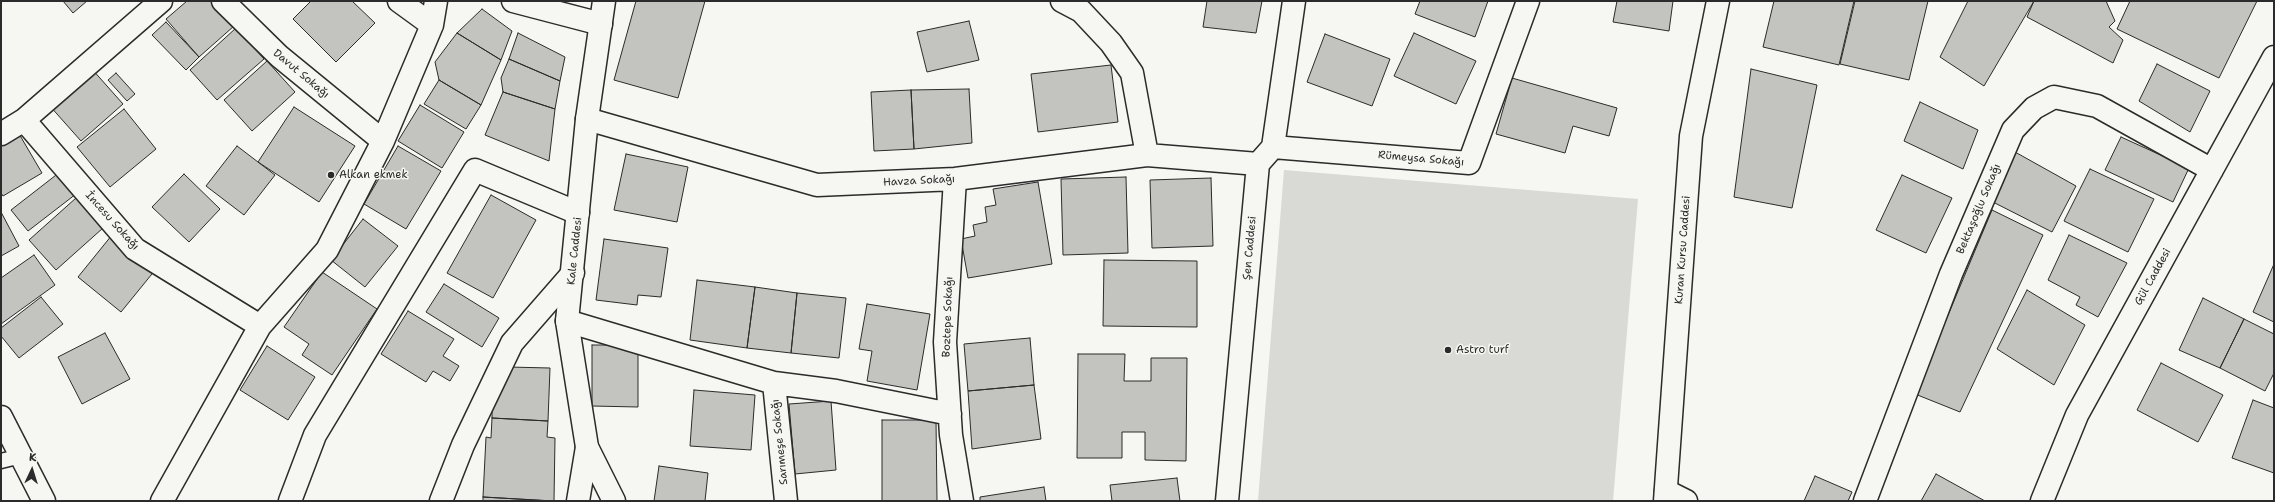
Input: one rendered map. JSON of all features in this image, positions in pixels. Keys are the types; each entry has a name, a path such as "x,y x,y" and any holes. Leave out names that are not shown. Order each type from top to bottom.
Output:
{"street":[{"path":"1,134 24,120 161,1"},
{"name":"Davut Sokağı","path":"224,1 279,56 383,141"},
{"path":"399,1 432,25"},
{"path":"162,501 260,326 327,250 383,141 432,25 436,1"},
{"path":"513,1 601,24"},
{"name":"Kale Caddesi","path":"578,501 587,447 567,321 573,273 587,119 604,1"},
{"path":"1062,1 1081,11 1111,43 1132,73 1147,155"},
{"path":"1258,164 1273,147 1294,1"},
{"name":"Rümeysa Sokağı","path":"1273,147 1469,163 1528,1"},
{"name":"Kuran Kursu Caddesi","path":"1665,496 1691,136 1718,1"},
{"name":"Gül Caddesi","path":"2042,501 2077,415 2274,57"},
{"name":"Bektaşoğlu Sokağı","path":"1865,501 1951,274 2014,130 2034,108 2054,98 2097,106 2212,170"},
{"name":"Havza Sokağı","path":"587,119 817,185 955,179 1147,155 1258,164"},
{"name":"İncesu Sokağı","path":"24,120 135,248 260,326"},
{"name":"Şen Caddesi","path":"1227,501 1258,164"},
{"path":"290,501 315,435 475,170 578,213"},
{"name":"Boztepe Sokağı","path":"955,179 945,342 951,435 962,501"},
{"path":"441,501 463,445 512,343 573,273"},
{"path":"567,321 774,383 836,391 950,414"},
{"name":"Sarımeşe Sokağı","path":"774,383 786,501"},
{"path":"1,417 11,459 44,501"},
{"path":"587,447 614,501"},
{"path":"1665,496 1686,501"}],"shaded area":[{"name":"Astro turf","path":"1284,170 1638,199 1613,501 1258,501"}],"building":[{"path":"63,1 87,1 73,13"},
{"path":"187,1 212,1 234,26 199,57 166,19"},
{"path":"311,1 352,1 375,23 336,62 293,19"},
{"path":"636,1 705,1 678,98 614,80"},
{"path":"1207,1 1262,1 1256,33 1203,27"},
{"path":"1420,1 1488,1 1475,37 1415,14"},
{"path":"1617,1 1673,1 1669,31 1613,22"},
{"path":"1774,1 1854,1 1839,65 1763,47"},
{"path":"1855,1 1928,1 1909,80 1840,64"},
{"path":"1968,1 2034,1 1984,86 1940,57"},
{"path":"2034,1 2106,1 2115,21 2109,27 2123,40 2113,63 2027,17"},
{"path":"2130,1 2257,1 2219,78 2117,29"},
{"path":"482,9 512,31 501,60 457,33"},
{"path":"969,21 979,60 927,72 917,32"},
{"path":"166,22 199,57 186,70 152,35"},
{"path":"236,28 264,59 217,100 190,70"},
{"path":"457,33 501,60 481,105 439,80 435,62"},
{"path":"518,33 565,57 560,81 509,59"},
{"path":"1414,33 1476,61 1456,104 1394,76"},
{"path":"1325,34 1390,59 1372,106 1307,82"},
{"path":"509,59 560,81 555,109 503,92 501,78"},
{"path":"267,61 295,92 252,131 224,100"},
{"path":"2157,64 2210,91 2190,132 2139,101"},
{"path":"1111,65 1118,122 1038,132 1031,74"},
{"path":"91,68 123,104 81,141 49,105"},
{"path":"1751,69 1817,85 1792,208 1734,197"},
{"path":"116,73 135,94 127,101 108,80"},
{"path":"1512,78 1617,108 1609,136 1573,126 1565,153 1496,134"},
{"path":"439,80 481,105 466,129 424,104"},
{"path":"969,89 972,143 914,149 911,90"},
{"path":"911,90 914,149 874,151 871,92"},
{"path":"503,92 555,109 549,161 485,135"},
{"path":"1920,102 1978,130 1963,169 1904,141"},
{"path":"420,105 464,132 442,168 398,141"},
{"path":"294,107 355,146 319,202 258,162"},
{"path":"124,109 156,149 110,187 77,147"},
{"path":"15,127 42,173 3,196 1,193 1,136"},
{"path":"2121,137 2189,168 2173,202 2105,170"},
{"path":"237,146 275,175 244,215 206,186"},
{"path":"398,146 441,171 406,229 364,204"},
{"path":"2015,152 2076,186 2052,232 1989,200"},
{"path":"626,154 688,167 677,222 614,210"},
{"path":"2090,169 2154,199 2128,252 2064,221"},
{"path":"60,172 76,194 28,231 11,210"},
{"path":"184,174 220,209 189,242 152,207"},
{"path":"1902,175 1952,198 1926,253 1876,230"},
{"path":"1126,177 1128,253 1063,255 1061,179"},
{"path":"1211,178 1213,246 1152,248 1150,180"},
{"path":"1038,182 1052,264 968,278 961,239 975,236 973,225 987,222 985,207 996,205 993,189"},
{"path":"491,195 536,220 493,298 447,273"},
{"path":"76,198 103,228 56,270 29,240"},
{"path":"1992,210 2043,235 1960,412 1915,394"},
{"path":"1,212 19,246 1,256"},
{"path":"363,219 398,246 365,287 331,260"},
{"path":"112,235 156,269 121,312 78,277"},
{"path":"2069,235 2127,263 2098,317 2076,305 2080,297 2048,280"},
{"path":"604,239 668,248 661,297 638,295 637,305 596,300"},
{"path":"34,255 55,285 1,324 1,278"},
{"path":"1104,260 1197,261 1197,327 1103,326"},
{"path":"2274,264 2274,322 2253,312"},
{"path":"322,272 377,309 332,375 302,355 309,344 284,327"},
{"path":"697,280 755,287 747,348 690,340"},
{"path":"444,284 499,318 482,347 426,312"},
{"path":"755,287 797,293 791,353 747,348"},
{"path":"2027,290 2085,325 2054,385 1997,349"},
{"path":"797,293 846,298 839,358 791,353"},
{"path":"41,297 63,324 19,358 1,336 1,328"},
{"path":"2203,298 2244,319 2220,368 2179,350"},
{"path":"867,304 930,314 917,390 867,381 872,351 859,349"},
{"path":"408,311 454,339 443,356 459,366 450,381 433,371 426,382 381,354"},
{"path":"2244,319 2274,334 2274,373 2265,391 2220,368"},
{"path":"105,333 130,379 82,404 58,357"},
{"path":"1030,338 1034,385 968,391 964,344"},
{"path":"592,345 638,345 638,407 592,406"},
{"path":"267,346 315,377 288,420 240,390"},
{"path":"1078,354 1125,354 1124,381 1151,381 1151,358 1187,358 1186,461 1145,460 1145,432 1122,432 1122,458 1077,458"},
{"path":"2161,363 2223,395 2198,442 2137,410"},
{"path":"508,367 550,368 548,421 492,418 492,389 502,390 503,372"},
{"path":"1034,385 1041,439 972,449 968,391"},
{"path":"694,390 755,395 751,450 690,446"},
{"path":"2253,400 2274,408 2274,473 2232,458"},
{"path":"831,401 836,470 795,474 789,404"},
{"path":"492,418 548,421 547,437 555,438 554,501 483,497 486,437 491,438"},
{"path":"882,420 936,420 937,501 882,501"},
{"path":"659,466 708,473 705,501 654,501"},
{"path":"1936,474 1985,501 1921,501"},
{"path":"1815,476 1852,492 1848,501 1804,501"},
{"path":"1177,478 1180,501 1112,501 1110,485"},
{"path":"1044,487 1046,501 980,501 980,497"},
{"path":"483,497 551,501 483,501"}],"place":[{"name":"Alkan ekmek","path":"331,175"},
{"name":"Astro turf","path":"1448,350"}]}
